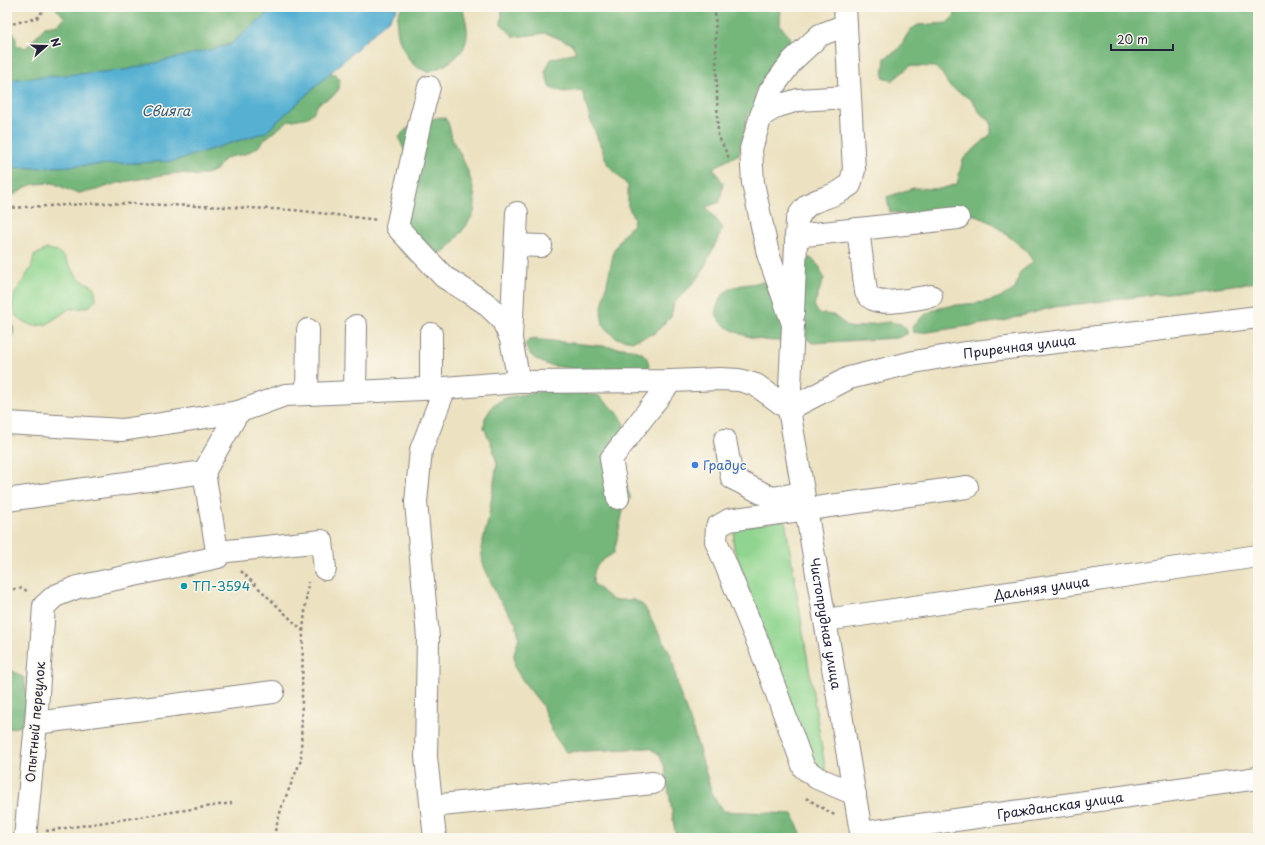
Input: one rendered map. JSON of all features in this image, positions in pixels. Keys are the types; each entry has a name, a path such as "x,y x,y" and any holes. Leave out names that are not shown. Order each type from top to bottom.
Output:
{"street":[{"path":"761,116 778,106 798,100 849,97 845,16"},
{"path":"793,324 768,254 753,183 751,149 770,91 794,60 820,35 845,16"},
{"path":"430,87 421,117 398,227 444,277 484,302 502,319 511,339"},
{"name":"Чистопрудная улица","path":"849,97 854,170 850,185 839,192 810,204 801,211 797,220 789,409 862,836"},
{"path":"517,213 511,339 519,382"},
{"path":"796,236 958,218"},
{"path":"858,229 866,292 869,297 876,301 886,302 931,296"},
{"path":"516,245 541,246"},
{"name":"Приречная улица","path":"789,409 849,378 914,362 958,354 1258,316"},
{"path":"355,392 356,326"},
{"path":"307,394 308,330"},
{"path":"432,334 438,389 421,450 416,502 428,638 426,757 435,838"},
{"path":"7,423 122,430 238,412 285,395 438,389 519,382 671,381 720,378 739,380 756,385 789,409"},
{"path":"618,498 612,459 671,381"},
{"path":"238,412 204,472 218,552 322,541 326,569"},
{"path":"725,440 732,478 772,498 805,501"},
{"path":"7,500 204,472"},
{"path":"855,794 817,778 804,768 761,650 716,541 717,527 729,520 805,501 968,487"},
{"name":"Опытный переулок","path":"26,836 44,606 55,596 78,587 218,557 218,552"},
{"name":"Дальняя улица","path":"826,620 1258,556"},
{"path":"36,723 273,692"},
{"name":"Гражданская улица","path":"862,836 1258,778"},
{"path":"432,806 653,783"}],"path":[{"path":"7,25 37,18 46,7"},
{"path":"715,7 718,135 730,161 753,183"},
{"path":"7,208 106,203 286,210 356,216 378,220 398,227"},
{"path":"303,631 308,581"},
{"path":"26,836 232,803"}],"green space":[{"path":"56,7 290,7 254,31 192,63 7,85 7,32 13,32 16,38 16,45 26,48 45,27 57,25 65,18 56,9"},
{"path":"402,7 462,7 467,30 466,43 463,50 449,63 428,72 415,66 401,45 397,29 397,21"},
{"path":"506,7 522,7 530,12 537,7 781,7 780,25 793,42 792,51 765,79 755,92 755,105 747,117 739,154 713,168 723,183 720,202 706,207 723,228 700,276 674,303 671,317 655,333 633,341 616,338 603,326 601,312 614,250 624,234 633,224 634,218 628,206 628,186 608,165 590,119 582,90 564,92 550,88 545,72 551,59 576,52 572,44 546,33 514,37 501,24 502,9"},
{"path":"954,7 1258,7 1258,282 1054,307 1003,321 921,333 913,332 912,327 914,324 919,319 934,310 988,301 1012,291 1015,289 1020,272 1033,262 1027,251 992,223 961,209 915,216 890,212 887,197 913,188 940,189 957,184 963,159 991,134 991,122 980,113 972,100 949,86 943,75 935,67 910,66 892,81 883,77 885,58 898,50 910,30 918,25 947,23 955,15"},
{"path":"319,72 336,74 340,80 339,89 333,96 319,103 313,113 308,117 288,121 266,138 258,147 245,154 229,157 222,161 217,169 209,173 198,176 184,173 168,174 118,183 93,191 79,193 73,192 53,183 34,184 26,187 16,194 7,196 7,161"},
{"path":"441,117 445,118 450,127 452,140 470,176 475,204 474,212 462,231 447,249 437,254 414,254 403,252 395,243 405,152 399,138 406,129 417,123"},
{"path":"46,249 53,250 62,255 78,277 92,286 96,299 90,306 69,309 47,324 33,326 22,321 16,316 12,304 15,293 31,268 34,256"},
{"path":"805,258 811,258 819,266 824,278 814,305 818,313 833,315 849,327 855,328 889,322 901,324 907,330 907,334 897,338 812,343 805,337 801,327"},
{"path":"768,282 788,327 783,340 768,341 741,334 725,326 718,318 716,310 723,294 738,286"},
{"path":"7,314 13,325 13,332 7,342"},
{"path":"532,339 632,349 642,353 646,357 649,367 643,372 627,377 548,365 537,360 528,352 525,344"},
{"path":"557,389 599,396 619,414 630,438 616,460 631,498 624,506 614,553 598,564 594,572 593,583 612,600 635,600 644,606 672,657 679,691 690,720 713,796 723,811 793,814 803,838 676,838 665,768 659,754 649,748 566,752 553,734 542,705 523,681 515,668 514,654 519,637 516,623 498,598 483,564 481,548 488,521 497,463 491,443 484,428 485,418 493,405 507,397"},
{"path":"785,520 826,773 813,766 734,548 733,540 735,531 740,527"},
{"path":"7,667 24,678 28,699 21,726 7,729"}],"water":[{"name":"Свияга","path":"275,7 398,7 390,18 266,132 174,161 35,168 7,167 7,80 125,70 229,45"}],"place":[{"name":"Градус","path":"695,465"},
{"name":"ТП-3594","path":"184,586"}]}
